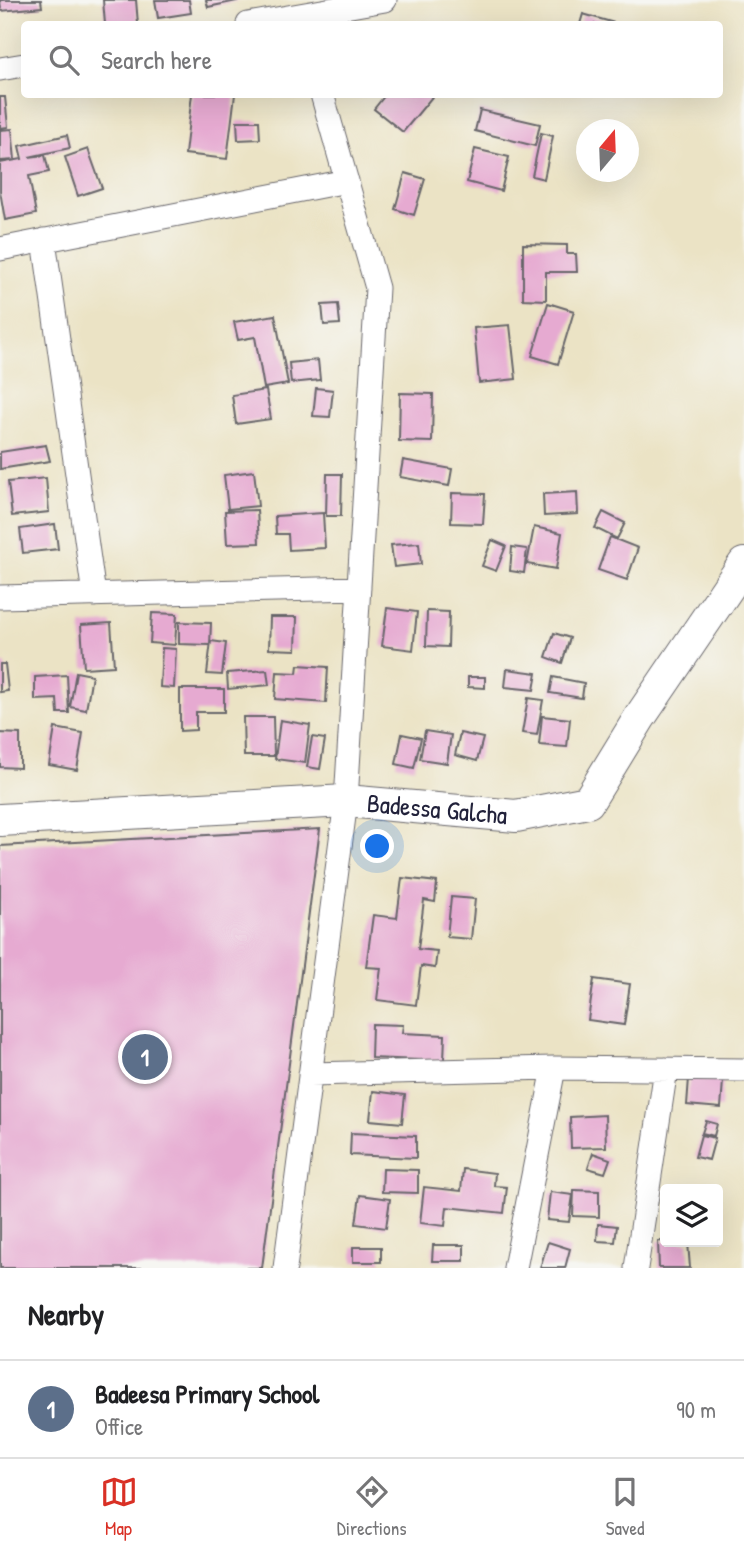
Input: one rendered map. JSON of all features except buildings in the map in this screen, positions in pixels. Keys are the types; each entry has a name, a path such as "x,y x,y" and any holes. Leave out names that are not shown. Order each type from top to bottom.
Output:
{"street":[{"path":"262,21 385,0"},
{"path":"0,69 21,66"},
{"path":"285,1268 346,801 377,288 323,98"},
{"path":"0,249 347,181"},
{"path":"44,240 94,595"},
{"name":"Badessa Galcha","path":"0,820 346,801 516,816 588,802 640,717 744,564"},
{"path":"0,597 359,588"},
{"path":"310,1074 554,1068 744,1070"},
{"path":"515,1268 554,1068"},
{"path":"636,1268 666,1069"}],"place":[{"name":"Badeesa Primary School","path":"145,1057"}]}
